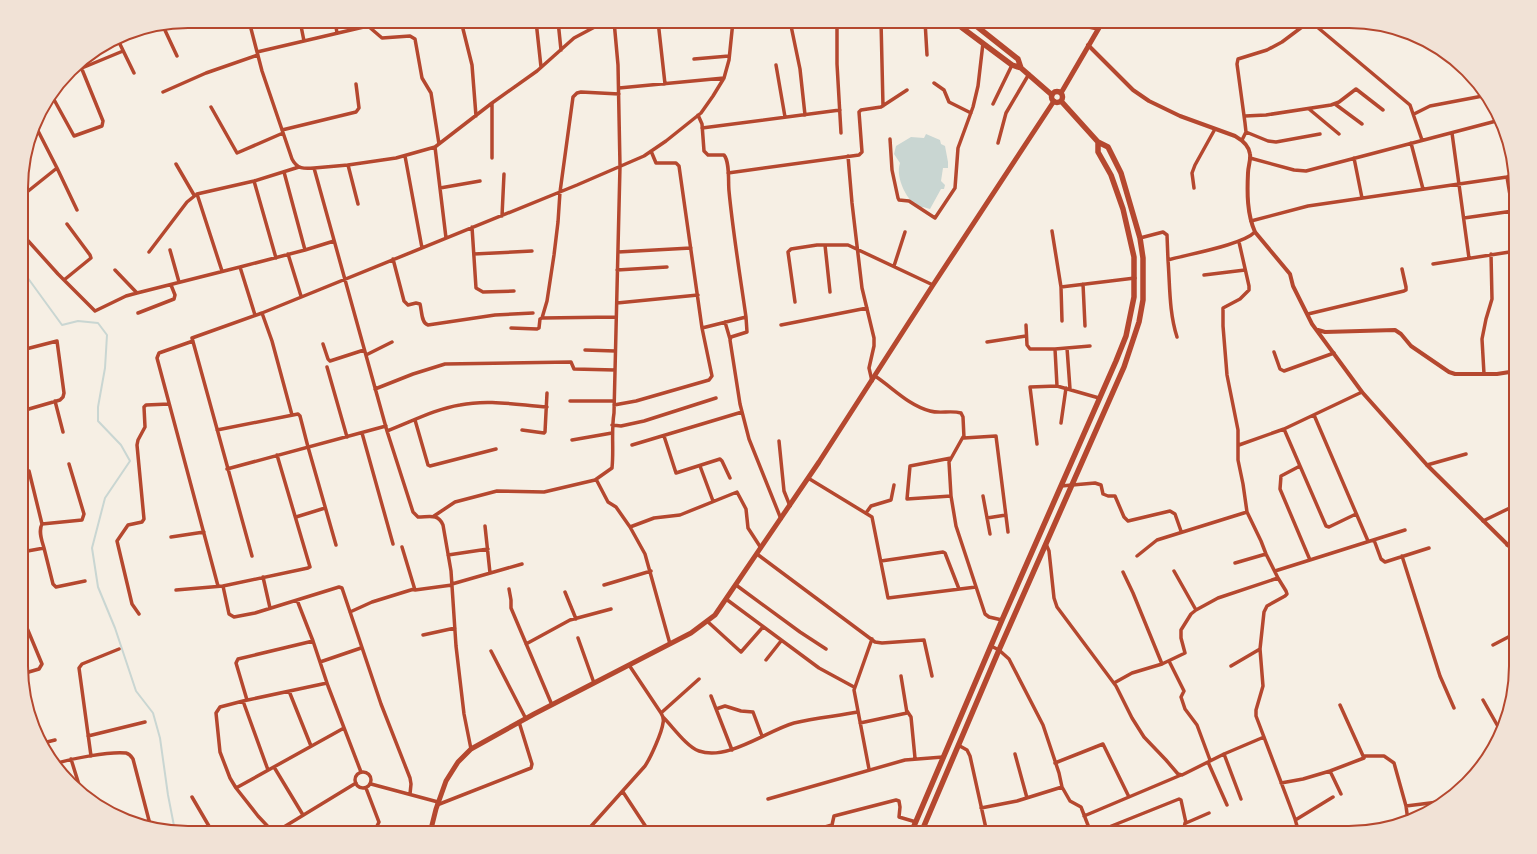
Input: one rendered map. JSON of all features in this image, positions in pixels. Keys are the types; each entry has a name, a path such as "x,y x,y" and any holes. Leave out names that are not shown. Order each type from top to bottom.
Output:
{"highway":[{"path":"963,28 1012,66 1021,68 1029,74 1052,94 1054,101 1057,102 1062,100"},
{"path":"980,28 1018,60 1021,68"},
{"path":"924,826 999,650 1124,367 1143,300 1143,258 1140,238 1121,173 1108,147 1098,142 1062,100 1063,96 1061,92 1057,91 1052,94"},
{"path":"914,826 957,723 1126,336 1134,297 1134,257 1123,209 1112,175 1098,152 1098,142"},
{"path":"1130,317 1139,318"},
{"path":"957,723 966,726"}],"main road":[{"path":"1061,92 1098,29"},
{"path":"432,826 446,781 458,762 471,749 519,722 691,633 715,616 790,506 1054,101"}],"street":[{"path":"251,28 257,53 292,159 294,164 303,169 348,166 406,156 435,147 541,67 574,38 593,28"},
{"path":"301,28 304,41"},
{"path":"336,28 337,33"},
{"path":"163,92 257,53 359,28"},
{"path":"370,28 382,38 413,37 422,78 431,93 439,144"},
{"path":"463,28 472,66 476,116"},
{"path":"537,28 541,67"},
{"path":"559,28 561,50"},
{"path":"314,168 387,431 414,512 418,517 434,516 455,502 493,492 544,492 595,480 612,468 614,451 612,425 614,403 620,166 619,88 615,28"},
{"path":"659,28 665,84"},
{"path":"252,556 192,338 262,313 502,216 644,156 698,115 714,96 724,78 729,56 732,28"},
{"path":"791,28 800,68 805,115"},
{"path":"837,28 837,64 841,133"},
{"path":"881,28 883,106"},
{"path":"925,28 927,55"},
{"path":"1093,28 1098,29"},
{"path":"1242,140 1246,132 1237,64 1238,59 1267,50 1282,42 1301,28"},
{"path":"1318,28 1411,107 1422,140"},
{"path":"165,29 177,56"},
{"path":"119,43 134,73"},
{"path":"890,139 892,170 899,200 908,201 935,218 955,188 958,148 971,112 978,86 983,43"},
{"path":"1088,44 1133,90 1149,101 1180,116 1242,140 1248,146 1250,158 1248,173 1249,212 1251,221 1255,232 1290,274 1293,286 1312,324 1318,330 1362,392 1427,465 1507,545"},
{"path":"54,100 74,136 102,126 103,121 82,68 123,51"},
{"path":"694,59 729,56"},
{"path":"776,65 785,117"},
{"path":"993,104 1012,66"},
{"path":"998,143 1006,113 1029,74"},
{"path":"619,88 724,78"},
{"path":"934,82 944,90 949,102 971,112"},
{"path":"211,108 237,153 282,131 356,112 359,108 356,84"},
{"path":"1244,116 1266,115 1335,104 1356,89 1382,110"},
{"path":"728,173 860,155 862,152 859,112 861,110 875,109 883,106 907,90"},
{"path":"511,328 539,328 540,319 542,318 547,301 573,97 577,92 619,94"},
{"path":"1414,114 1430,106 1480,96"},
{"path":"492,103 492,158"},
{"path":"1335,104 1362,124"},
{"path":"1309,109 1339,134"},
{"path":"702,128 840,110"},
{"path":"698,115 702,128 704,151 708,155 724,155 727,158 733,235 737,253 747,332 730,339"},
{"path":"1250,158 1300,171 1495,121"},
{"path":"1194,188 1193,170 1214,130"},
{"path":"38,131 76,210"},
{"path":"1246,132 1268,141 1276,142 1320,134"},
{"path":"1452,132 1469,258"},
{"path":"1411,143 1423,190"},
{"path":"435,147 446,238"},
{"path":"570,401 614,403 636,401 709,380 712,376 702,328 679,166 676,163 656,163 652,151"},
{"path":"406,156 422,248"},
{"path":"848,156 862,288 870,329 874,338 874,346 868,368 872,381"},
{"path":"1354,158 1362,198"},
{"path":"176,164 196,194 222,271"},
{"path":"348,166 358,204"},
{"path":"149,252 187,202 196,194 254,181 299,167"},
{"path":"28,191 57,168"},
{"path":"284,172 305,250"},
{"path":"502,216 504,174"},
{"path":"1251,221 1308,206 1507,177 1509,191"},
{"path":"254,181 276,258"},
{"path":"440,188 480,181"},
{"path":"1464,218 1509,211"},
{"path":"64,280 91,258 67,224"},
{"path":"472,227 476,288 483,292 514,291"},
{"path":"1052,231 1061,287 1062,321"},
{"path":"894,266 905,232"},
{"path":"1140,238 1163,232 1167,235 1170,299 1174,328 1177,337"},
{"path":"1168,260 1239,242 1250,237 1255,232"},
{"path":"28,241 95,311 126,296 276,258 334,241"},
{"path":"1239,242 1249,290 1240,299 1225,307 1223,310 1227,375 1238,430 1238,460 1247,512 1266,554 1286,591 1286,594 1264,609 1260,649 1263,686 1256,710 1256,716 1296,826"},
{"path":"795,302 788,252 789,250 825,245 848,245 933,285"},
{"path":"825,245 830,292"},
{"path":"618,252 691,248"},
{"path":"170,250 179,282"},
{"path":"474,254 532,251"},
{"path":"1433,264 1509,251"},
{"path":"288,254 301,296"},
{"path":"1484,374 1482,339 1486,318 1492,299 1491,254"},
{"path":"393,260 404,301 408,304 420,304 423,322 425,324 428,325 495,315 533,313"},
{"path":"240,267 255,315"},
{"path":"617,270 667,267"},
{"path":"1308,314 1404,291 1406,290 1406,287 1402,269"},
{"path":"115,270 137,293"},
{"path":"1204,275 1245,270"},
{"path":"1061,287 1135,278"},
{"path":"1083,284 1085,326"},
{"path":"138,313 174,299 175,295 171,285"},
{"path":"616,303 698,295"},
{"path":"781,325 867,308"},
{"path":"262,313 272,341 292,415"},
{"path":"542,318 616,317"},
{"path":"702,328 746,317"},
{"path":"725,322 730,339 742,412 755,456 781,519"},
{"path":"1026,325 1027,345 1030,349 1055,349 1090,346"},
{"path":"1318,330 1325,332 1395,330 1401,334 1411,346 1445,370 1455,374 1497,374 1509,372"},
{"path":"986,342 1026,336"},
{"path":"28,348 57,341 64,393 60,400 28,409"},
{"path":"193,341 159,353 158,355 218,586"},
{"path":"366,355 392,342"},
{"path":"323,344 330,361 364,350"},
{"path":"1061,423 1068,388 1067,348"},
{"path":"1055,349 1057,386"},
{"path":"584,350 615,351"},
{"path":"1274,352 1280,369 1284,371 1334,353"},
{"path":"375,389 413,374 445,364 571,362 574,369 615,370"},
{"path":"327,367 347,437"},
{"path":"875,376 892,387 904,399 929,411 961,413 963,417 963,437 949,462 950,496 956,526 986,616 1002,620"},
{"path":"1037,444 1029,389 1031,386 1057,386 1099,398"},
{"path":"1238,445 1284,429 1362,392"},
{"path":"522,430 545,432 547,393"},
{"path":"612,425 621,426 644,421 716,398"},
{"path":"55,401 63,432"},
{"path":"387,431 439,410 471,403 547,407"},
{"path":"139,614 132,604 117,541 128,525 142,522 144,519 137,442 145,426 144,407 146,405 170,404"},
{"path":"632,445 742,412"},
{"path":"217,430 298,414 300,416 336,545"},
{"path":"1314,415 1368,541"},
{"path":"415,420 428,466 496,449"},
{"path":"228,468 386,426"},
{"path":"1284,429 1327,527 1356,514"},
{"path":"362,432 393,544"},
{"path":"572,440 612,433"},
{"path":"664,436 675,472 678,473 721,460 730,478"},
{"path":"963,437 965,439 994,436 997,438 1008,532"},
{"path":"779,442 784,491 790,506"},
{"path":"1427,465 1466,454"},
{"path":"176,590 223,586 308,568 310,566 277,455"},
{"path":"950,496 907,499 910,466 951,458"},
{"path":"42,524 82,520 84,514 70,464"},
{"path":"700,466 713,501"},
{"path":"1300,466 1281,476 1280,489 1310,560"},
{"path":"29,471 42,524 40,527 40,533 55,586 85,581"},
{"path":"808,478 872,517 888,598 976,587"},
{"path":"595,480 597,481 608,503 616,507 630,527 645,554 651,571 670,644"},
{"path":"1061,486 1095,483 1101,485 1103,494 1115,496 1124,517 1128,521 1170,511 1175,514 1181,531"},
{"path":"866,513 871,506 891,500 894,485"},
{"path":"630,527 654,518 680,515 736,492 738,493 746,512 748,528 761,548"},
{"path":"983,496 990,534"},
{"path":"296,517 325,508"},
{"path":"1483,521 1509,508"},
{"path":"1137,556 1157,540 1181,531 1247,512"},
{"path":"987,518 1006,514"},
{"path":"434,516 440,519 443,525 448,555 464,714 471,749"},
{"path":"485,526 490,573"},
{"path":"1276,571 1405,530"},
{"path":"171,537 204,532"},
{"path":"1374,540 1382,561 1385,562 1429,548"},
{"path":"1046,544 1049,551 1054,598 1057,607 1114,683 1144,738 1178,774 1182,774"},
{"path":"402,547 414,589"},
{"path":"28,551 44,548"},
{"path":"448,555 488,549"},
{"path":"881,561 943,552 945,553 959,589"},
{"path":"757,554 875,642 882,643 924,640 932,676"},
{"path":"1235,564 1266,554"},
{"path":"1402,556 1440,676 1454,708"},
{"path":"350,612 372,602 414,589 417,591 452,584 522,564"},
{"path":"604,585 651,571"},
{"path":"1174,571 1196,610"},
{"path":"1123,572 1162,664"},
{"path":"263,577 270,608"},
{"path":"1114,683 1132,673 1162,664 1185,653 1181,638 1181,630 1191,614 1196,610 1218,598 1278,578"},
{"path":"736,584 800,632 826,649"},
{"path":"223,586 229,614 231,616 239,617 339,587 342,588 362,648 410,778 410,794"},
{"path":"509,588 511,608 552,705"},
{"path":"565,592 576,619"},
{"path":"726,599 822,671 854,687"},
{"path":"297,600 361,772"},
{"path":"526,644 564,623 612,609"},
{"path":"707,621 741,652 763,627"},
{"path":"423,635 455,628"},
{"path":"28,630 42,664 39,669 28,672"},
{"path":"1493,645 1509,637"},
{"path":"578,638 594,683"},
{"path":"869,769 854,687 872,639"},
{"path":"766,660 781,640"},
{"path":"268,770 245,701 236,663 238,659 313,641"},
{"path":"991,646 999,650 1009,659 1042,725 1056,763 1062,787 1070,801 1081,807 1088,826"},
{"path":"320,662 362,648"},
{"path":"91,756 79,668 82,664 119,649"},
{"path":"1231,666 1260,649"},
{"path":"491,651 526,719"},
{"path":"1169,661 1184,691 1181,696 1185,709 1197,725 1209,761 1228,806"},
{"path":"629,665 662,715 688,744 697,750 707,753 732,750 795,723 858,712"},
{"path":"901,676 907,711 911,716 915,758"},
{"path":"662,715 699,679"},
{"path":"268,826 236,788 230,778 220,752 216,713 220,707 327,683"},
{"path":"289,691 311,746"},
{"path":"711,696 732,750"},
{"path":"1483,700 1498,726"},
{"path":"1340,705 1364,756"},
{"path":"716,709 725,706 741,711 753,712 762,736"},
{"path":"860,723 905,714 907,711"},
{"path":"591,826 648,762 663,724 662,715"},
{"path":"88,736 145,722"},
{"path":"371,784 410,794 438,804 531,768 532,764 519,722"},
{"path":"236,788 344,728"},
{"path":"1084,816 1264,737"},
{"path":"47,743 55,740"},
{"path":"1056,763 1104,744 1129,797"},
{"path":"958,745 967,750 970,756 985,826"},
{"path":"60,762 91,756 126,753 130,755 133,759 149,822"},
{"path":"1015,754 1027,798"},
{"path":"1224,754 1241,799"},
{"path":"1281,783 1303,779 1330,771 1363,759 1364,756 1384,756 1394,763 1407,815"},
{"path":"768,799 869,769 915,758 943,757"},
{"path":"71,759 78,782"},
{"path":"274,767 302,816"},
{"path":"1330,771 1341,794"},
{"path":"361,772 369,773 372,779 371,784 366,788 359,787 356,783 356,775 361,772"},
{"path":"286,826 356,783"},
{"path":"981,808 1027,798 1062,787"},
{"path":"366,788 379,822 377,826"},
{"path":"623,792 645,826"},
{"path":"192,797 209,826"},
{"path":"1295,819 1333,797"},
{"path":"1112,826 1179,799 1181,800 1185,822 1184,826"},
{"path":"829,826 832,825 834,816 896,800 898,800 900,805 899,817 916,822"},
{"path":"1406,806 1432,803"},
{"path":"1185,822 1187,823 1208,813"}],"shaded area":[{"path":"926,134 940,140 941,144 945,146 948,168 943,168 941,181 945,185 944,189 941,189 930,209 923,207 920,209 911,201 903,189 899,175 900,163 894,154 896,146 911,137 924,138"}],"waterway":[{"path":"28,278 62,325 78,321 98,323 107,335 105,368 98,407 98,421 121,445 130,461 105,498 92,548 98,587 115,628 136,691 153,713 160,738 174,826"}]}
